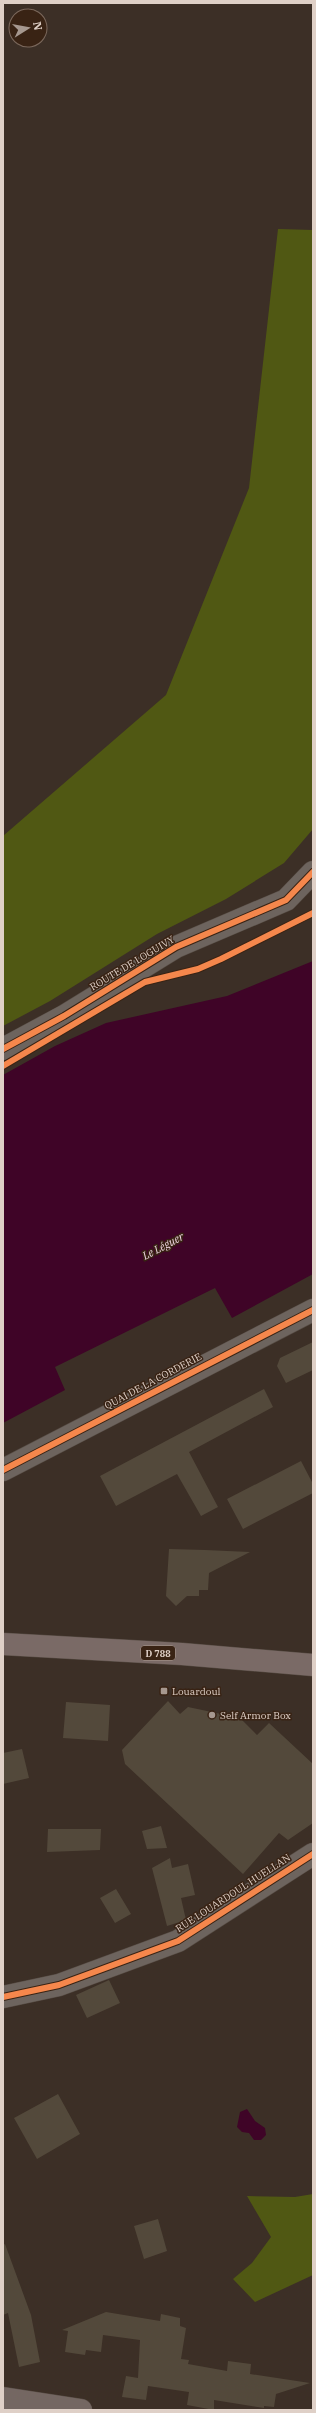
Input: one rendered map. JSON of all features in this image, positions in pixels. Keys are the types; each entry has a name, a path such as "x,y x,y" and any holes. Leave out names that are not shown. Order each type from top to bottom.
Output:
{"main road":[{"name":"D 788","path":"3,1644 182,1654 313,1665"},
{"path":"3,2398 81,2410"}],"street":[{"name":"ROUTE DE LOGUIVY","path":"3,1049 64,1016 176,947 286,900 313,872"},
{"name":"QUAI DE LA CORDERIE","path":"3,1470 313,1310"},
{"name":"RUE LOUARDOUL HUELLAN","path":"3,1997 59,1985 178,1940 313,1854"}],"green space":[{"path":"278,229 313,230 313,829 284,863 226,899 157,934 50,1001 3,1026 3,836 166,695 249,488"},
{"path":"313,2194 313,2275 255,2302 233,2279 252,2263 271,2237 247,2196 295,2197"}],"water":[{"name":"Le Léguer","path":"313,961 313,1274 232,1318 215,1288 55,1367 65,1390 3,1423 3,1075 55,1046 106,1023 227,996"},
{"path":"247,2109 255,2121 265,2128 266,2135 261,2140 254,2140 249,2133 242,2132 237,2127 240,2112"}],"building":[{"path":"313,1342 313,1370 286,1383 277,1366 280,1358"},
{"path":"264,1389 273,1407 189,1452 218,1507 201,1516 177,1474 116,1506 100,1476"},
{"path":"301,1461 313,1484 313,1493 243,1529 227,1499"},
{"path":"169,1549 250,1552 209,1573 208,1590 199,1590 199,1596 187,1596 176,1606 166,1596"},
{"path":"168,1701 180,1714 188,1707 240,1718 257,1735 269,1723 313,1764 313,1823 288,1840 279,1833 243,1874 125,1764 122,1750"},
{"path":"66,1702 110,1705 108,1741 63,1738"},
{"path":"22,1749 29,1778 3,1784 3,1753"},
{"path":"161,1826 167,1848 147,1849 142,1831"},
{"path":"48,1829 101,1829 100,1850 47,1852"},
{"path":"170,1858 172,1868 188,1864 195,1895 181,1898 186,1920 167,1926 152,1868"},
{"path":"116,1889 131,1914 115,1923 100,1898"},
{"path":"109,1980 120,2003 87,2018 76,1995"},
{"path":"58,2094 80,2134 37,2159 14,2118"},
{"path":"158,2219 167,2251 144,2259 134,2226"},
{"path":"5,2244 31,2315 40,2362 19,2367 8,2313 3,2315 3,2245"},
{"path":"106,2312 160,2321 161,2314 180,2318 180,2326 186,2328 181,2359 189,2360 188,2364 227,2371 228,2361 251,2364 250,2374 310,2383 276,2394 274,2407 264,2406 264,2408 214,2400 214,2410 187,2405 189,2392 148,2386 146,2400 122,2397 126,2376 138,2378 140,2340 103,2335 101,2352 86,2350 85,2355 65,2352 68,2331 62,2330"}],"cycle path":[{"path":"3,1049 64,1016 176,947 286,900 313,872"},
{"path":"3,1066 145,982 198,969 313,913"},
{"path":"3,1470 313,1310"},
{"path":"3,1997 59,1985 178,1941 313,1854"}],"place":[{"name":"Louardoul","path":"164,1691"},
{"name":"Self Armor Box","path":"212,1715"}]}
